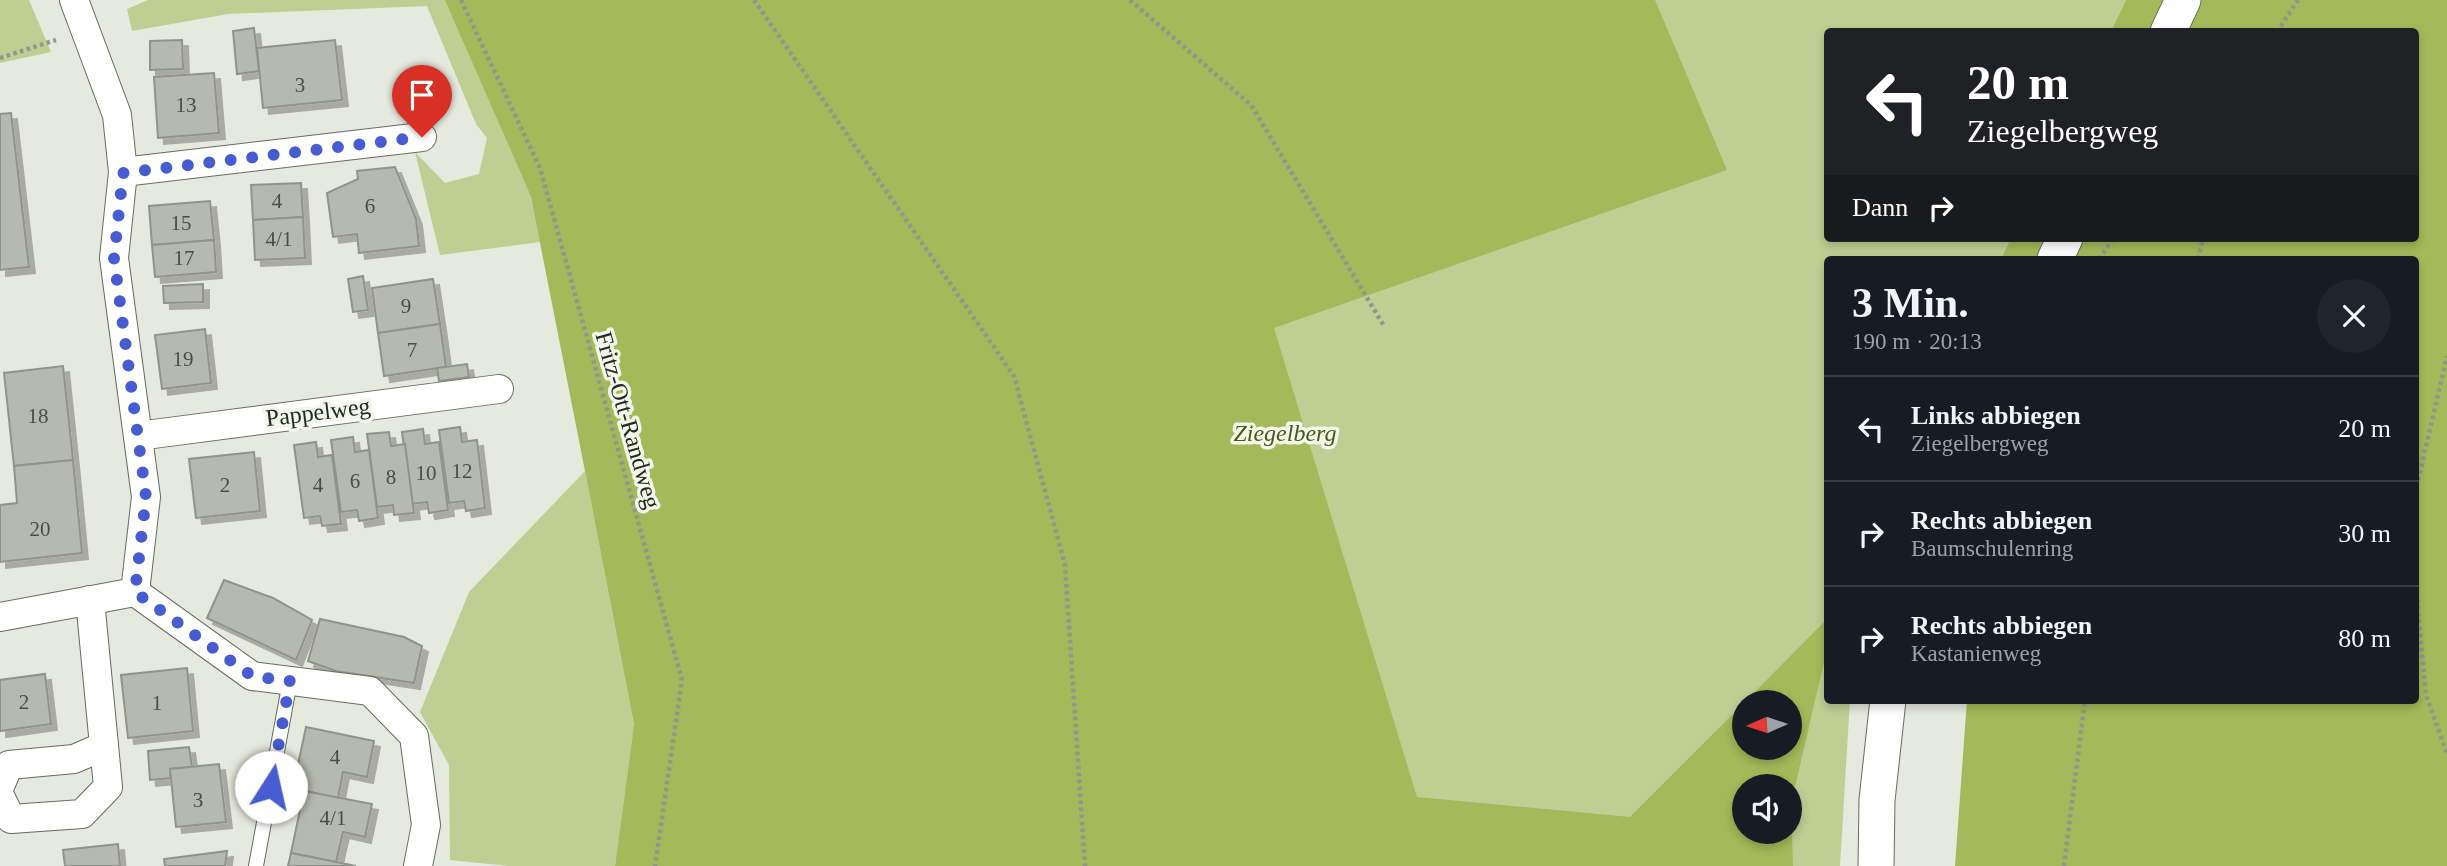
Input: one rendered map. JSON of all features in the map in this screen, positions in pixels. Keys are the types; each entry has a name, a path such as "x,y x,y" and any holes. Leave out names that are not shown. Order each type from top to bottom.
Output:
{"street":[{"path":"74,0 117,115 123,173 114,258 146,497 135,592"},
{"path":"2170,28 2183,0"},
{"path":"123,173 422,137"},
{"name":"Pappelweg","path":"138,436 499,389"},
{"path":"0,617 135,592 252,676 370,691 414,736 426,825 418,866"},
{"path":"0,796 11,819 82,814 108,787 90,600"},
{"path":"1877,866 1877,800 1888,704"},
{"path":"0,786 9,765 74,759 104,746"}],"lane":[{"path":"256,866 290,681"}],"path":[{"name":"Fritz-Ott-Randweg","path":"461,0 540,168 682,680 655,866"},
{"path":"754,0 1014,376 1065,565 1085,866"},
{"path":"1130,0 1251,105 1384,326"},
{"path":"2280,28 2298,0"},
{"path":"0,58 85,31"},
{"path":"2419,477 2447,356"},
{"path":"2419,621 2426,695 2447,754"},
{"path":"2064,866 2084,704"}],"green space":[{"path":"0,0 29,0 51,52 0,63"},
{"name":"Ziegelberg","path":"148,0 2126,0 2112,28 1824,28 1824,242 2009,242 2002,256 1824,256 1824,704 1850,704 1840,866 658,866 566,262 464,43 531,197 540,242 440,255 415,152 445,183 479,174 487,138 476,124 427,6 228,14 132,31 127,9"},
{"name":"Ziegelberg","path":"445,0 1655,0 1727,170 1274,328 1417,797 1630,817 1732,714 1732,760 1801,760 1798,774 1732,774 1732,844 1792,844 1793,866 615,866 634,725 531,197"},
{"path":"2126,0 2447,0 2447,866 1955,866 1967,704 2419,704 2419,256 2002,256 2009,242 2419,242 2419,28 2112,28"},
{"path":"585,471 634,726 615,866 509,866 450,860 449,765 420,712 469,592"},
{"name":"Ziegelberg","path":"1824,622 1824,662 1802,757 1802,690 1756,690"}],"building":[{"path":"254,28 259,71 237,74 233,31"},
{"path":"182,40 183,69 150,70 150,41"},
{"path":"335,40 342,100 263,108 257,48"},
{"path":"214,73 219,133 158,138 154,77"},
{"path":"11,113 29,267 0,270 0,114"},
{"path":"395,167 416,219 419,246 359,253 357,234 333,237 327,193 358,179 357,171"},
{"path":"301,183 303,217 253,220 251,185"},
{"path":"210,201 214,240 152,245 149,206"},
{"path":"303,217 305,258 255,260 253,220"},
{"path":"214,240 216,272 155,277 152,245"},
{"path":"363,276 368,310 353,312 348,279"},
{"path":"433,279 440,324 378,333 372,288"},
{"path":"203,284 203,302 164,303 163,286"},
{"path":"440,324 446,367 384,376 378,333"},
{"path":"205,329 211,383 162,389 155,335"},
{"path":"467,364 469,377 439,381 437,368"},
{"path":"63,366 73,460 14,466 4,373"},
{"path":"460,427 462,442 477,440 485,508 466,511 464,501 449,503 439,430"},
{"path":"423,429 425,444 439,442 448,510 429,513 427,502 411,504 402,432"},
{"path":"389,432 391,446 405,444 414,513 394,515 393,505 377,507 367,434"},
{"path":"353,437 355,452 369,450 378,518 359,521 357,510 341,512 331,440"},
{"path":"316,442 318,457 332,455 341,524 322,526 320,516 304,518 294,445"},
{"path":"254,452 260,511 196,518 189,459"},
{"path":"73,460 82,553 0,562 0,505 17,503 14,466"},
{"path":"224,580 273,598 312,620 296,660 207,618"},
{"path":"320,619 404,637 422,646 414,683 336,671 308,661"},
{"path":"187,668 193,731 128,738 121,675"},
{"path":"45,674 51,724 0,731 0,680"},
{"path":"306,727 374,741 367,777 343,772 338,798 293,788"},
{"path":"189,747 192,767 170,769 171,778 150,780 148,751"},
{"path":"219,764 226,822 176,827 170,769"},
{"path":"304,791 372,804 365,837 343,832 336,862 291,853"},
{"path":"118,844 120,866 65,866 63,850"},
{"path":"227,851 225,866 165,866 164,859"},
{"path":"291,853 356,866 288,866"}],"route":[{"path":"271,787 290,681 252,676 135,592 146,497 114,258 123,173 422,137"}]}
